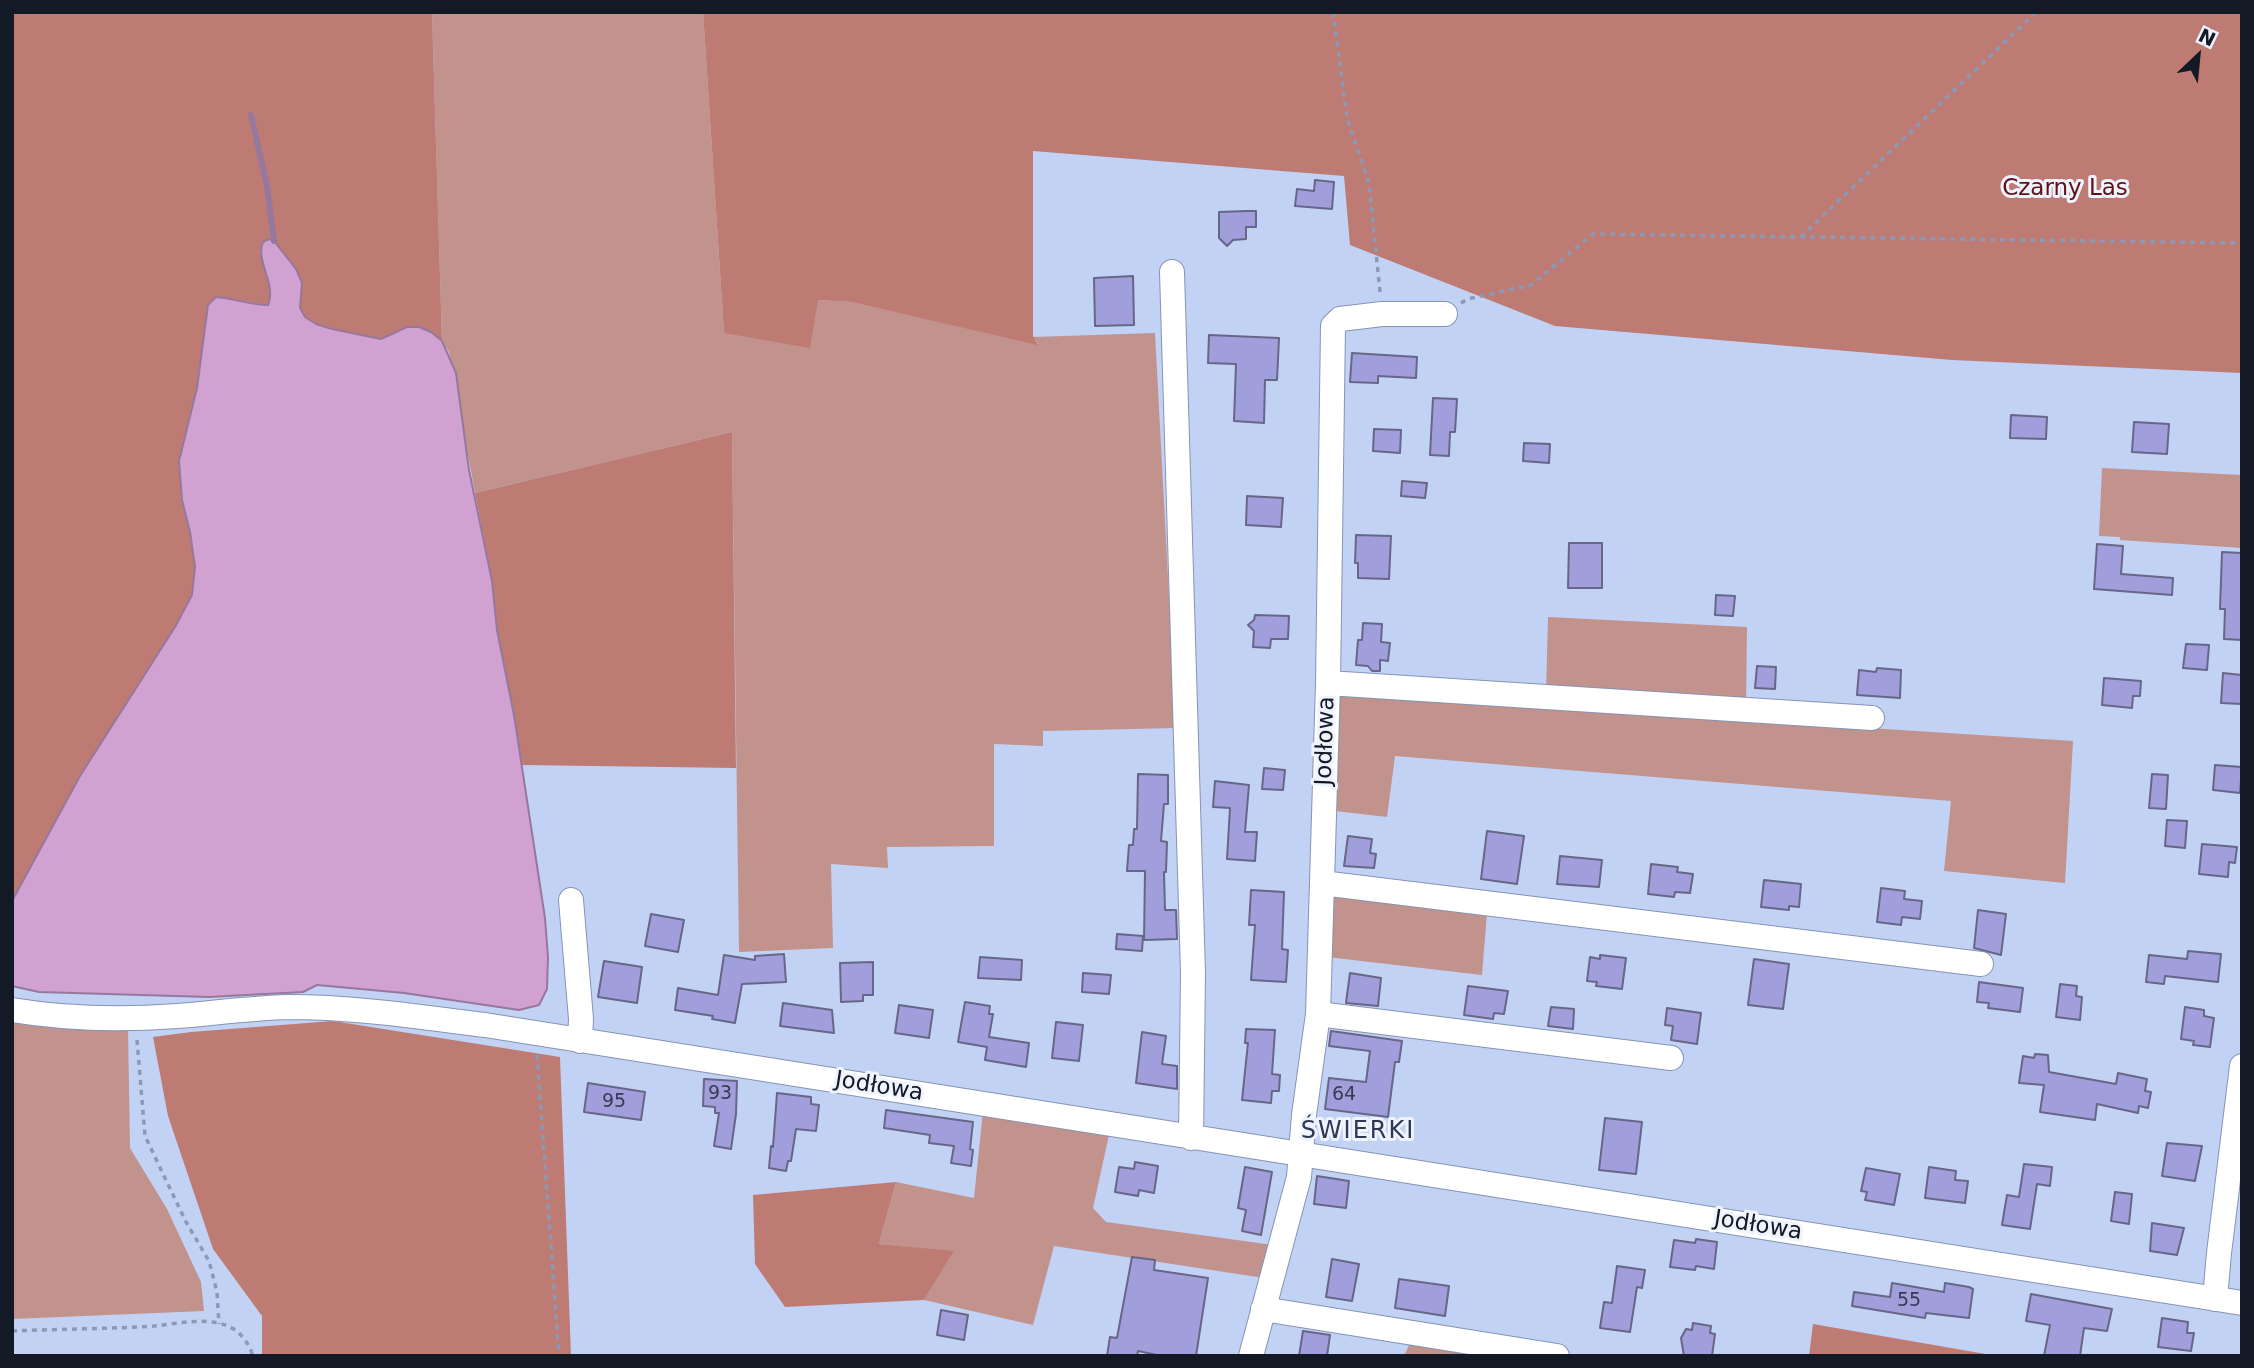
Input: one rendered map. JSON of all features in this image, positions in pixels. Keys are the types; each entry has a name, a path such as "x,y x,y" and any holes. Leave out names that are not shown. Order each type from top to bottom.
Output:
{"street":[{"path":"1172,272 1193,973 1191,1138"},
{"path":"1382,314 1445,314"},
{"name":"Jodłowa","path":"1251,1356 1299,1177 1318,1014 1328,683 1333,326 1340,319 1382,314"},
{"path":"1328,683 1872,718"},
{"path":"1322,883 1981,964"},
{"path":"571,900 581,1019 580,1041"},
{"name":"Jodłowa","path":"12,1010 64,1017 136,1017 291,1007 393,1014 524,1030 2242,1303"},
{"path":"1318,1014 1671,1058"},
{"path":"2216,1299 2219,1253 2242,1066"},
{"path":"1263,1309 1557,1356"}],"path":[{"path":"1333,12 1347,118 1369,183 1382,314"},
{"path":"1801,237 2036,12"},
{"path":"1445,314 1468,299 1531,285 1592,234 2242,243"},
{"path":"136,1017 145,1136 186,1222 209,1261 217,1292 219,1324"},
{"path":"524,1030 559,1356"},
{"path":"12,1331 199,1322 219,1324 229,1326 244,1338 253,1356"}],"shaded area":[{"path":"432,12 703,12 724,333 817,300 851,302 1038,344 1033,337 1155,333 1176,728 1043,731 1043,746 994,744 994,846 887,847 888,868 831,864 833,948 739,952 732,432 475,493 449,352 442,341"},
{"path":"269,239 274,241 296,269 302,283 300,308 305,317 332,329 381,339 407,327 419,327 442,341 456,373 469,470 492,581 497,630 514,715 545,918 547,989 539,1005 519,1010 404,993 317,985 303,992 209,997 39,992 12,986 12,901 80,776 175,627 192,595 195,567 182,500 179,461 197,388 208,305 216,297 268,305 270,289 261,250 263,242"},
{"path":"2102,468 2242,475 2242,548 2120,540 2120,537 2099,536"},
{"path":"1548,617 1747,627 1746,705 1546,693"},
{"path":"1334,694 2073,741 2065,883 1944,871 1951,801 1395,756 1387,817 1335,811"},
{"path":"1327,893 1487,913 1482,975 1327,957"},
{"path":"12,1019 42,1026 128,1027 130,1148 167,1209 201,1282 204,1311 12,1319"},
{"path":"983,1111 1109,1135 1093,1208 1106,1222 1273,1245 1264,1278 1054,1246 1033,1325 924,1300 953,1252 879,1244 896,1182 974,1198"},
{"path":"1412,1339 1517,1356 1404,1356"}],"green space":[{"path":"12,12 432,12 442,341 431,332 407,327 382,339 359,336 316,324 305,317 300,308 296,269 274,241 260,250 272,296 268,305 216,297 208,305 197,388 179,461 182,500 195,567 192,595 175,627 80,776 12,901"},
{"name":"Czarny Las","path":"703,12 2242,12 2242,373 1952,360 1555,326 1350,245 1344,176 1033,151 1033,336 1038,345 851,302 818,300 810,348 724,333"},
{"path":"732,432 736,768 521,765 475,493"},
{"path":"333,1021 560,1057 571,1356 262,1356 262,1316 213,1249 168,1116 153,1037"},
{"path":"896,1182 879,1244 954,1251 924,1300 785,1307 755,1264 753,1195"},
{"path":"1813,1324 1997,1356 1809,1356"}],"building":[{"path":"1315,180 1334,182 1332,209 1295,206 1297,189 1314,191"},
{"path":"1256,211 1256,227 1246,227 1246,239 1233,240 1227,246 1219,238 1219,212"},
{"path":"1133,276 1134,325 1095,326 1094,278"},
{"path":"1209,335 1279,338 1277,380 1265,380 1264,423 1234,421 1236,364 1208,363"},
{"path":"1352,353 1417,357 1416,378 1378,376 1378,383 1350,382"},
{"path":"1433,398 1457,399 1455,432 1450,432 1449,456 1430,455"},
{"path":"2011,415 2047,417 2046,439 2010,438"},
{"path":"2134,422 2169,424 2167,454 2132,452"},
{"path":"1374,429 1401,430 1400,453 1373,451"},
{"path":"1524,443 1550,444 1549,463 1523,461"},
{"path":"1402,481 1427,483 1425,498 1401,496"},
{"path":"1247,496 1283,498 1281,527 1246,525"},
{"path":"1356,535 1391,536 1389,579 1358,578 1358,563 1355,563"},
{"path":"1569,543 1602,543 1602,588 1568,588"},
{"path":"2097,544 2123,546 2121,574 2173,578 2172,595 2094,589"},
{"path":"2222,552 2242,553 2242,640 2224,639 2225,609 2220,609"},
{"path":"1716,595 1735,596 1733,616 1715,615"},
{"path":"1255,615 1289,616 1288,639 1271,639 1270,648 1253,647 1254,631 1248,625"},
{"path":"1363,623 1382,624 1381,642 1390,643 1388,661 1380,660 1380,671 1356,665 1358,640 1362,640"},
{"path":"2186,644 2209,645 2207,670 2183,668"},
{"path":"1757,666 1776,667 1775,689 1755,688"},
{"path":"1877,668 1901,670 1900,698 1857,695 1859,670 1876,672"},
{"path":"2223,673 2242,675 2242,704 2221,703"},
{"path":"2104,678 2141,681 2140,696 2133,696 2132,708 2102,705"},
{"path":"2215,765 2242,767 2240,793 2213,790"},
{"path":"1264,768 1285,770 1283,790 1262,789"},
{"path":"1138,774 1168,775 1168,804 1164,804 1161,841 1167,842 1164,872 1165,910 1176,910 1177,939 1144,940 1145,871 1127,871 1129,845 1133,845 1134,829 1137,829"},
{"path":"2152,774 2168,775 2166,809 2149,808"},
{"path":"1215,781 1249,785 1245,832 1257,832 1255,861 1227,859 1230,808 1213,807"},
{"path":"2167,820 2187,821 2185,848 2165,846"},
{"path":"1487,831 1524,836 1517,884 1481,879"},
{"path":"1348,836 1372,839 1370,853 1376,854 1374,868 1344,866"},
{"path":"2202,844 2237,847 2235,863 2229,862 2228,877 2199,874"},
{"path":"1560,856 1602,860 1599,887 1557,884"},
{"path":"1651,864 1678,867 1677,872 1693,874 1690,893 1675,892 1674,897 1648,894"},
{"path":"1764,880 1801,884 1799,907 1789,906 1789,910 1761,907"},
{"path":"1881,888 1905,891 1904,899 1922,901 1920,919 1902,917 1901,925 1877,922"},
{"path":"1251,890 1284,892 1282,949 1288,950 1286,982 1251,980 1255,925 1249,925"},
{"path":"1978,910 2006,914 2001,955 1974,948"},
{"path":"651,914 684,920 678,952 645,946"},
{"path":"1117,934 1143,936 1142,951 1116,949"},
{"path":"2188,951 2221,954 2218,982 2165,976 2164,984 2146,982 2149,955 2187,959"},
{"path":"784,954 786,982 742,984 735,1023 712,1019 713,1016 675,1010 678,988 718,995 724,955 755,960 755,956"},
{"path":"1600,955 1626,958 1622,989 1596,986 1597,982 1587,981 1590,957 1600,959"},
{"path":"980,957 1022,960 1021,980 978,978"},
{"path":"1754,959 1789,964 1783,1009 1748,1005"},
{"path":"604,961 642,967 637,1003 598,997"},
{"path":"873,962 873,995 863,995 863,1001 841,1002 840,963"},
{"path":"1083,973 1111,975 1109,994 1082,992"},
{"path":"1350,973 1381,978 1378,1006 1346,1003"},
{"path":"1979,982 2023,988 2020,1012 1988,1008 1989,1003 1977,1002"},
{"path":"2060,984 2077,986 2076,996 2082,997 2080,1020 2056,1017"},
{"path":"1468,986 1508,991 1504,1014 1494,1013 1493,1019 1464,1015"},
{"path":"965,1002 990,1006 989,1014 993,1014 989,1037 1029,1043 1026,1067 985,1060 987,1047 958,1042"},
{"path":"783,1003 832,1010 834,1033 780,1026"},
{"path":"899,1005 933,1010 929,1038 895,1033"},
{"path":"1551,1007 1574,1009 1573,1029 1548,1026"},
{"path":"2185,1007 2204,1010 2204,1016 2214,1018 2210,1047 2193,1045 2194,1041 2181,1039"},
{"path":"1667,1008 1701,1013 1697,1044 1671,1040 1673,1026 1665,1025"},
{"path":"1056,1022 1083,1025 1079,1061 1052,1058"},
{"path":"1246,1029 1275,1030 1272,1074 1280,1075 1279,1091 1272,1091 1271,1103 1242,1100 1248,1043 1245,1043"},
{"path":"1331,1031 1402,1041 1399,1062 1395,1062 1388,1117 1325,1109 1329,1078 1366,1082 1370,1051 1329,1046"},
{"path":"1142,1032 1166,1036 1162,1064 1177,1066 1177,1089 1136,1083"},
{"path":"2035,1054 2048,1055 2049,1072 2116,1084 2118,1073 2147,1079 2145,1091 2151,1092 2148,1108 2139,1106 2138,1113 2097,1104 2095,1120 2040,1112 2044,1085 2019,1083 2023,1056 2034,1058"},
{"path":"704,1079 737,1081 731,1149 714,1146 719,1113 715,1113 715,1107 703,1106"},
{"path":"588,1083 645,1092 641,1120 584,1112"},
{"path":"777,1093 811,1097 811,1104 819,1105 816,1131 796,1129 791,1161 788,1161 786,1171 769,1168"},
{"path":"886,1110 973,1122 971,1166 951,1163 954,1146 929,1143 930,1135 884,1128"},
{"path":"1605,1118 1642,1122 1636,1174 1599,1170"},
{"path":"2167,1143 2202,1146 2195,1181 2162,1176"},
{"path":"1135,1162 1158,1166 1154,1193 1139,1190 1138,1196 1115,1192 1119,1167 1134,1169"},
{"path":"2024,1164 2052,1167 2050,1186 2037,1184 2030,1229 2002,1225 2007,1195 2019,1197"},
{"path":"1245,1167 1272,1172 1261,1235 1242,1231 1246,1210 1238,1208"},
{"path":"1929,1167 1956,1171 1955,1180 1968,1181 1965,1203 1925,1198"},
{"path":"1866,1168 1900,1174 1894,1205 1865,1200 1867,1192 1861,1191"},
{"path":"1317,1176 1349,1181 1346,1208 1314,1204"},
{"path":"2115,1192 2132,1194 2129,1224 2111,1221"},
{"path":"2152,1223 2184,1228 2177,1255 2150,1251"},
{"path":"1696,1239 1717,1242 1714,1269 1696,1266 1695,1270 1670,1267 1674,1240 1695,1243"},
{"path":"1132,1257 1155,1260 1154,1270 1208,1278 1196,1356 1162,1356 1138,1351 1137,1356 1107,1356 1110,1337 1117,1338"},
{"path":"1332,1259 1359,1264 1352,1301 1326,1297"},
{"path":"1617,1266 1645,1270 1642,1288 1637,1287 1630,1332 1600,1328 1604,1302 1612,1303"},
{"path":"1399,1279 1449,1286 1445,1316 1395,1308"},
{"path":"1892,1283 1944,1292 1945,1283 1969,1287 1973,1289 1969,1318 1926,1313 1925,1318 1852,1306 1854,1292 1890,1297"},
{"path":"2031,1294 2112,1309 2107,1331 2084,1328 2080,1356 2044,1356 2050,1325 2026,1321"},
{"path":"941,1310 968,1315 964,1340 937,1335"},
{"path":"2162,1318 2188,1322 2187,1333 2194,1333 2191,1351 2158,1347"},
{"path":"1693,1323 1711,1326 1710,1333 1715,1334 1712,1356 1684,1356 1681,1338 1686,1329 1692,1330"},
{"path":"1303,1331 1330,1335 1327,1356 1299,1356"}],"waterway":[{"path":"251,115 267,186 274,241"}],"district":[{"name":"ŚWIERKI","path":"1358,1132"}]}
